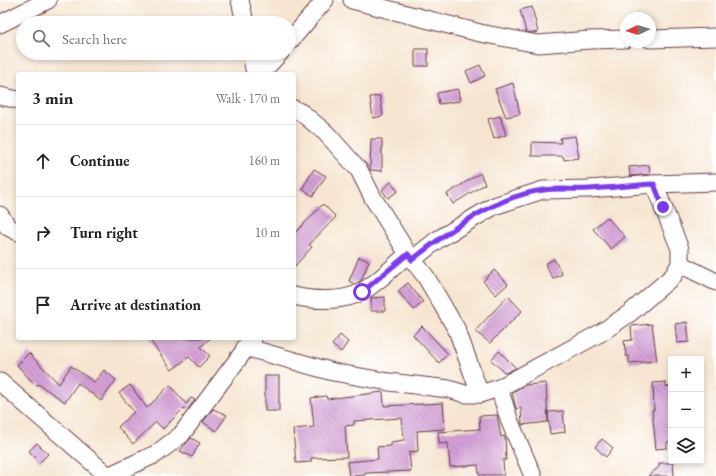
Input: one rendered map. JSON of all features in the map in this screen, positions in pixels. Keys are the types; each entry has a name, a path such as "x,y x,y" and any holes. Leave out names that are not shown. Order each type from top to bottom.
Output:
{"street":[{"path":"0,24 48,0"},
{"path":"240,0 243,16"},
{"path":"296,34 325,0"},
{"path":"352,0 397,5 480,33 538,44 620,39"},
{"path":"656,39 716,37"},
{"path":"252,68 267,60"},
{"path":"0,96 16,100"},
{"path":"296,110 302,113 326,133 359,170 373,198 410,257 426,277 457,330 480,394"},
{"path":"296,296 329,299 348,297 362,292 410,257 494,206 543,190 589,190 654,184 716,182"},
{"path":"0,382 108,476 156,454 181,435 249,341 333,372 389,382 449,389 465,394 480,394 499,388 602,332 630,313 673,276 680,264 680,248 654,184"},
{"path":"0,215 8,227 16,231"},
{"path":"680,264 716,282"},
{"path":"499,388 510,422 533,476"}],"building":[{"path":"532,7 538,32 534,33 526,32 520,10"},
{"path":"415,49 428,49 428,66 415,66"},
{"path":"480,65 485,76 471,83 466,71"},
{"path":"513,83 520,114 506,117 495,89"},
{"path":"458,89 460,101 439,104 437,93"},
{"path":"380,96 383,116 373,118 370,97"},
{"path":"500,116 506,135 494,139 488,119"},
{"path":"575,136 579,158 564,160 563,156 532,156 532,142 561,143 560,138"},
{"path":"371,139 382,139 382,171 370,170"},
{"path":"649,165 650,174 630,176 629,167"},
{"path":"314,169 326,176 313,196 302,189"},
{"path":"480,173 485,184 453,204 447,194"},
{"path":"391,182 398,191 388,198 382,190"},
{"path":"323,204 336,217 309,245 312,247 296,265 296,232"},
{"path":"607,217 625,237 611,249 593,229"},
{"path":"359,257 369,261 361,281 355,284 349,281"},
{"path":"554,259 562,274 553,279 545,264"},
{"path":"494,270 508,284 496,295 483,281"},
{"path":"408,283 423,302 414,310 398,291"},
{"path":"508,296 522,311 490,343 475,331"},
{"path":"385,297 385,311 371,311 371,298"},
{"path":"687,322 689,342 677,343 675,324"},
{"path":"652,324 657,361 629,363 629,356 626,356 624,341 632,340 631,326"},
{"path":"422,326 448,354 439,363 413,335"},
{"path":"340,335 348,342 341,352 332,345"},
{"path":"150,340 208,340 201,347 210,356 199,367 189,357 172,370"},
{"path":"499,351 516,368 505,373 491,360"},
{"path":"29,353 59,384 71,366 94,382 104,370 116,380 101,401 78,383 65,402 38,384 36,386 17,365"},
{"path":"265,376 279,376 279,411 265,411"},
{"path":"666,382 666,387 668,387 667,448 656,449 652,410 654,410 653,383"},
{"path":"546,383 548,422 522,425 521,408 516,409 512,392 526,385"},
{"path":"130,385 147,408 170,385 186,404 191,398 195,400 187,410 184,408 163,429 156,422 133,444 118,427 134,412 119,393"},
{"path":"383,392 384,406 443,403 445,429 417,431 418,451 409,452 411,471 365,473 365,475 349,476 347,462 378,459 377,447 391,446 391,442 404,440 402,418 354,421 354,425 345,426 347,457 311,458 311,462 296,463 293,429 314,427 311,398 326,396 327,399"},
{"path":"213,409 227,415 216,431 203,422"},
{"path":"563,411 565,432 550,434 548,412"},
{"path":"497,415 501,437 505,436 506,460 503,460 504,475 479,475 478,465 450,467 448,443 439,444 438,432 480,429 479,416"},
{"path":"191,438 200,443 192,457 180,451"},
{"path":"602,439 613,448 606,457 595,447"},
{"path":"37,443 48,454 40,462 29,451"},
{"path":"659,463 673,464 674,476 648,476 659,467"}],"route":[{"path":"362,292 408,254 412,260 437,240 467,221 494,206 521,196 543,190 589,190 619,186 654,184 663,207"}]}
